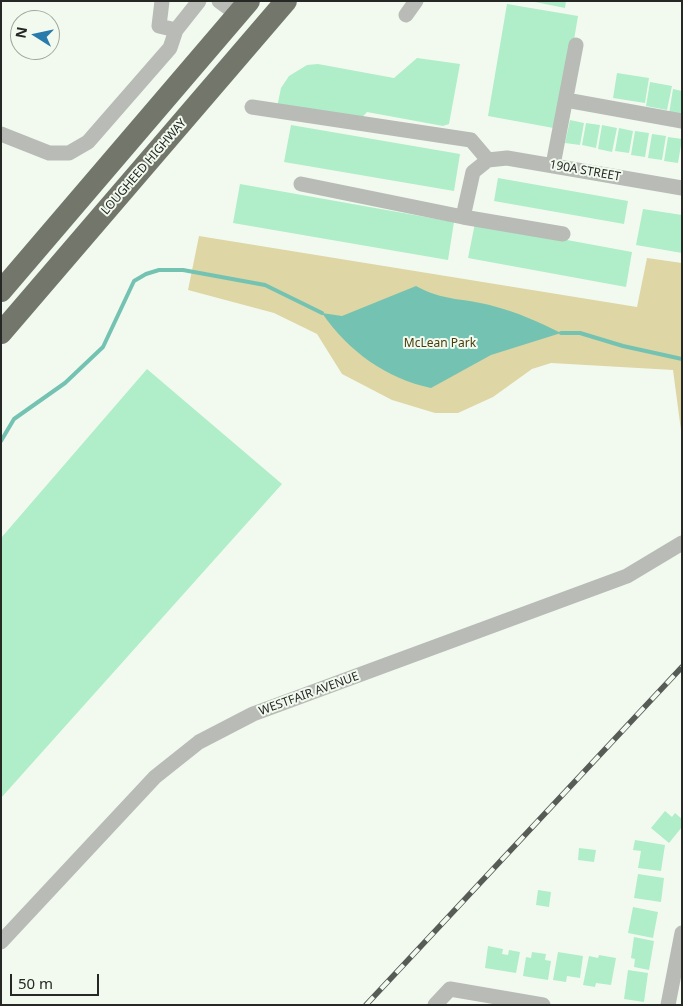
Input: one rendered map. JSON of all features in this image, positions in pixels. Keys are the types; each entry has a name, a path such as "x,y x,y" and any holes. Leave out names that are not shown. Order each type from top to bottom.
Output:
{"highway":[{"name":"LOUGHEED HIGHWAY","path":"1,333 286,1"},
{"path":"1,291 244,8"}],"street":[{"path":"162,1 159,26 176,30"},
{"path":"1,134 49,153 69,153 88,142 170,48 176,30 199,1"},
{"path":"220,1 244,8"},
{"path":"406,15 416,1"},
{"path":"553,165 576,45"},
{"path":"566,100 682,121"},
{"path":"252,107 471,140 488,160 473,172 463,217"},
{"name":"190A STREET","path":"488,160 507,158 682,188"},
{"path":"301,184 463,217 563,234"},
{"name":"WESTFAIR AVENUE","path":"1,942 155,777 199,742 254,714 627,576 682,543"},
{"path":"668,1005 682,933"},
{"path":"435,1005 450,988 543,1005"}],"green space":[{"name":"McLean Park","path":"199,236 637,307 647,258 682,263 682,438 673,370 551,363 532,369 493,397 458,413 435,413 392,400 342,374 317,334 274,313 188,290"}],"water":[{"path":"416,286 454,299 483,303 511,311 561,333 491,355 431,388 399,378 370,361 356,351 332,327 322,313 342,316"}],"building":[{"path":"530,1 566,1 565,8"},
{"path":"507,4 578,16 559,129 488,116"},
{"path":"417,58 460,64 449,124 443,126 367,112 359,121 277,107 281,88 289,76 307,65 318,64 394,78"},
{"path":"617,73 649,78 645,103 613,98"},
{"path":"650,82 672,86 667,110 646,106"},
{"path":"673,89 682,91 682,117 669,114"},
{"path":"570,120 584,123 580,145 565,143"},
{"path":"586,123 600,125 596,148 582,145"},
{"path":"291,125 460,154 454,191 284,162"},
{"path":"602,125 617,128 612,152 598,149"},
{"path":"619,128 633,131 629,153 615,151"},
{"path":"635,131 649,133 645,157 631,155"},
{"path":"652,134 666,136 662,160 648,158"},
{"path":"668,137 682,139 678,163 664,161"},
{"path":"498,178 628,201 624,224 494,201"},
{"path":"240,184 454,222 448,260 233,223"},
{"path":"643,209 682,215 682,253 636,245"},
{"path":"475,223 632,252 626,287 468,258"},
{"path":"147,369 282,484 1,798 1,538"},
{"path":"665,811 672,817 675,813 682,819 682,827 669,843 651,828"},
{"path":"635,840 665,845 661,871 638,868 641,851 633,850"},
{"path":"579,848 596,850 594,862 578,860"},
{"path":"638,874 664,878 661,902 634,898"},
{"path":"538,890 551,892 549,907 536,905"},
{"path":"633,907 658,912 653,938 628,933"},
{"path":"634,937 654,941 649,970 634,967 635,959 631,958"},
{"path":"488,946 503,949 502,954 508,955 509,950 520,952 516,973 485,968"},
{"path":"532,952 546,954 545,960 551,961 548,980 523,976 526,957 531,958"},
{"path":"558,952 583,956 580,978 567,976 566,982 553,980"},
{"path":"599,955 616,958 611,985 596,983 595,987 583,985 589,956 598,958"},
{"path":"628,970 648,973 644,1002 624,999"}],"waterway":[{"path":"1,441 14,419 65,383 103,347 134,281 146,274 159,270 183,270 265,285 322,313"},
{"path":"561,333 580,333 623,346 682,359"}],"railway":[{"path":"366,1005 682,667"}]}
